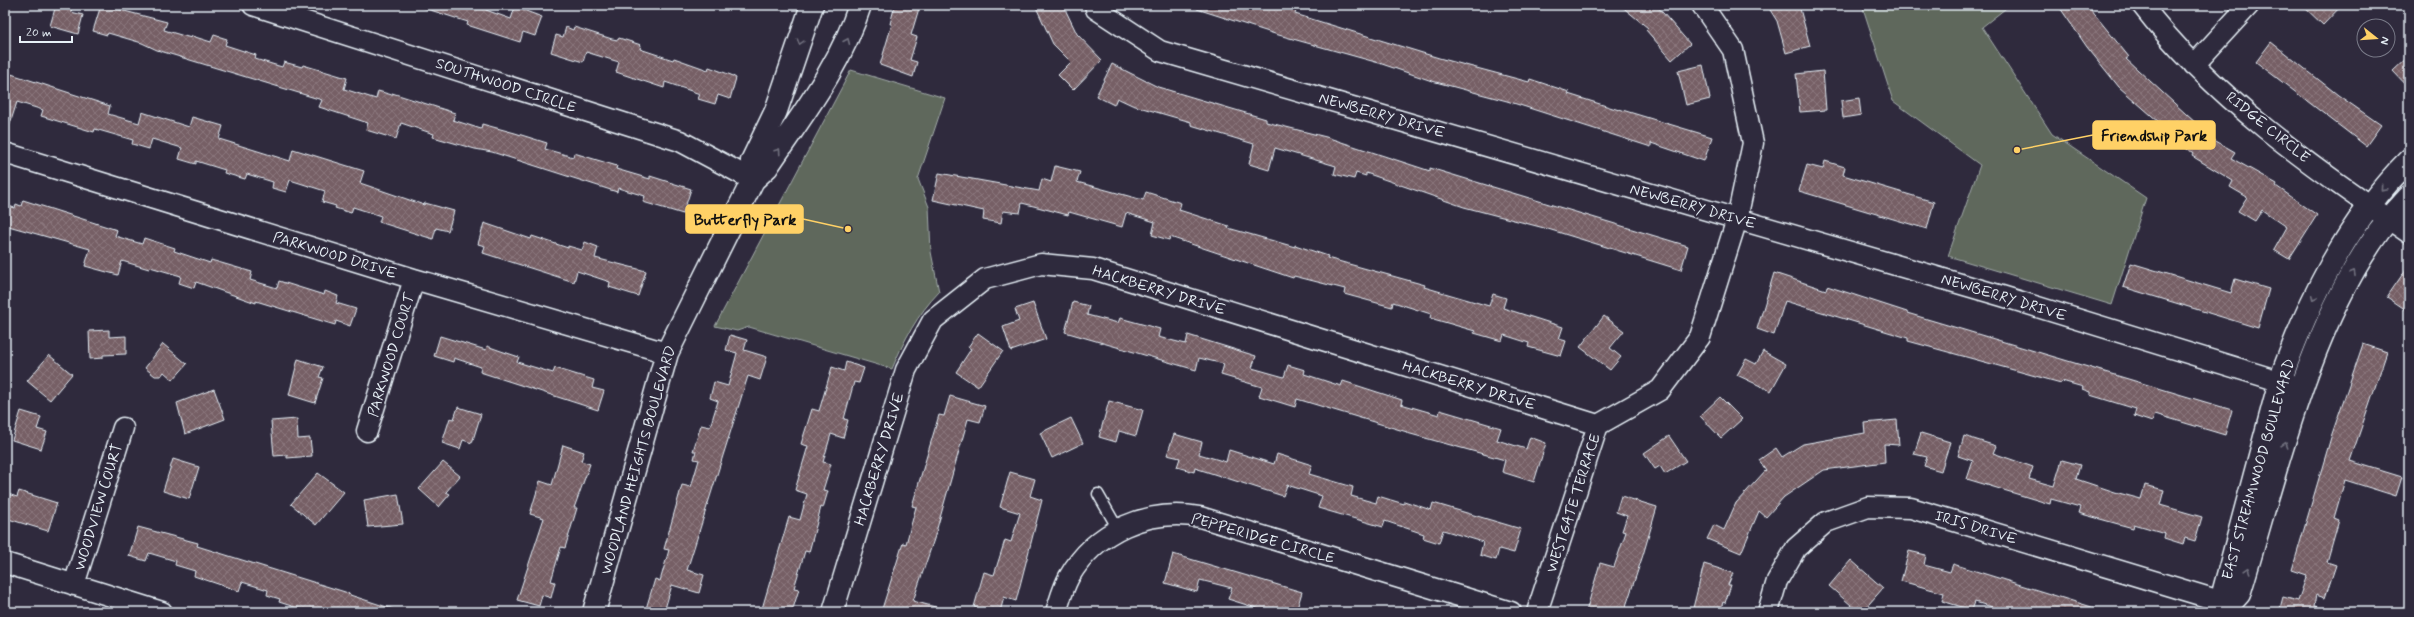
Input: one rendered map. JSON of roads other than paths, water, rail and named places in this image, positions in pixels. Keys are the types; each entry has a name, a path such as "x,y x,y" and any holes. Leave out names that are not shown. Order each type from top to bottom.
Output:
{"street":[{"name":"SOUTHWOOD CIRCLE","path":"253,5 680,141 753,180"},
{"name":"WOODLAND HEIGHTS BOULEVARD","path":"753,180 752,161 776,111 812,5"},
{"name":"WOODLAND HEIGHTS BOULEVARD","path":"594,612 667,353 753,180 767,167 835,64 846,44 860,5"},
{"name":"NEWBERRY DRIVE","path":"1096,5 1096,9 1160,51 2002,296 2302,388"},
{"name":"WESTGATE TERRACE","path":"1537,612 1598,425 1660,390 1700,337 1737,218 1753,143 1733,50 1702,5"},
{"name":"RIDGE CIRCLE","path":"2142,5 2160,29 2194,65 2276,137 2409,232"},
{"path":"2194,65 2250,5"},
{"name":"PARKWOOD DRIVE","path":"5,153 414,279 667,353"},
{"name":"EAST STREAMWOOD BOULEVARD","path":"2229,608 2224,590 2280,381 2301,327 2326,274 2369,204 2409,160"},
{"name":"EAST STREAMWOOD BOULEVARD","path":"2229,608 2240,594 2302,388 2347,283 2371,243 2389,219 2409,197"},
{"name":"HACKBERRY DRIVE","path":"833,612 906,370 933,320 985,279 1041,264 1093,269 1598,425"},
{"name":"PARKWOOD COURT","path":"368,431 414,279"},
{"name":"WOODVIEW COURT","path":"74,585 122,428"},
{"name":"IRIS DRIVE","path":"1768,612 1777,581 1796,548 1826,522 1868,507 1911,508 2229,608"},
{"name":"PEPPERIDGE CIRCLE","path":"1056,612 1069,577 1082,559 1101,540 1134,521 1158,516 1179,515 1200,518 1511,612"},
{"path":"5,563 162,612"}],"lane":[{"path":"1098,494 1118,529"}],"place":[{"name":"Friendship Park","path":"2017,150"},
{"name":"Butterfly Park","path":"848,229"}]}
